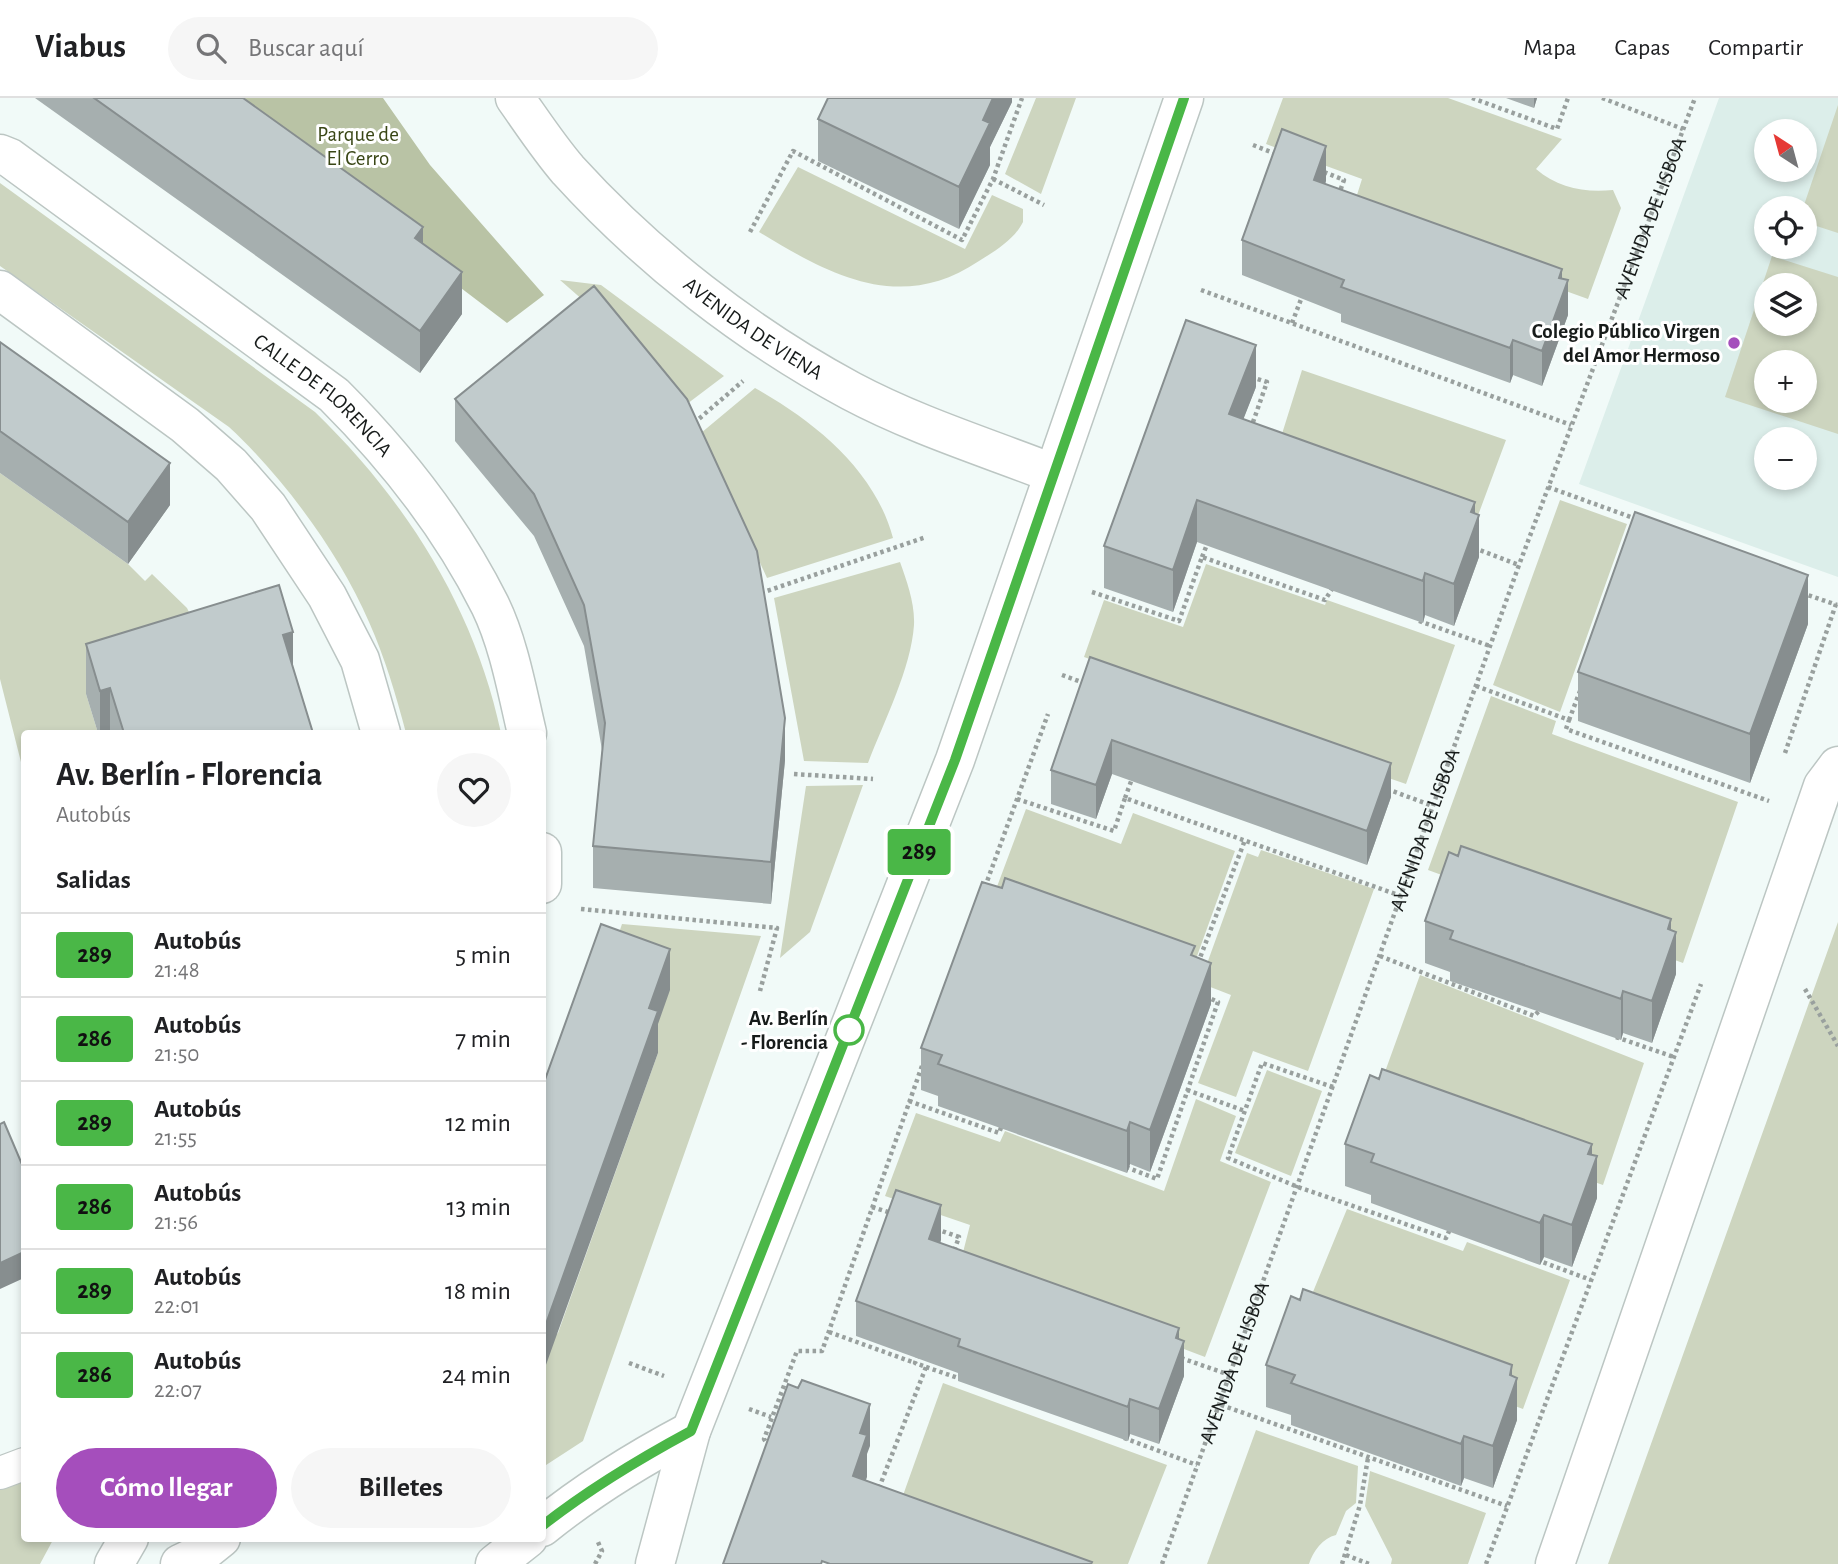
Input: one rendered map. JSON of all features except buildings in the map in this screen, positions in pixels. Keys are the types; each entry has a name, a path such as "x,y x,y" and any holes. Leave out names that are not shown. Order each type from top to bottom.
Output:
{"street":[{"name":"AVENIDA DE VIENA","path":"515,98 576,178 637,240 719,306 850,391 918,422 1052,473"},
{"path":"655,1564 691,1431 955,760 1052,473 1184,98"},
{"name":"CALLE DE FLORENCIA","path":"0,154 10,158 334,395 379,440 441,523 490,606 513,676 526,730"},
{"path":"0,290 185,425 231,465 268,506 327,596 360,660 380,730"},
{"path":"1555,1564 1823,786 1838,766"},
{"path":"546,1524 578,1498 637,1460 691,1431"},
{"path":"114,1564 127,1542"},
{"path":"180,1564 201,1554 216,1542"},
{"path":"495,1564 523,1542"}],"lane":[{"path":"0,1473 21,1465"},
{"path":"107,1542 114,1564"}],"path":[{"path":"750,232 793,151 961,240 993,179 1022,98"},
{"path":"1472,98 1557,129 1568,98"},
{"path":"1602,98 1683,129"},
{"name":"AVENIDA DE LISBOA","path":"1162,1564 1519,565 1695,98"},
{"path":"1253,145 1279,155"},
{"path":"1318,170 1344,180 1335,206"},
{"path":"993,179 1044,205"},
{"path":"1292,323 1307,284"},
{"path":"1201,290 1571,425"},
{"path":"684,431 752,373"},
{"path":"1242,373 1267,382 1247,438"},
{"path":"1548,486 1642,521 1638,533"},
{"path":"1092,592 1179,621 1212,533"},
{"path":"761,593 926,537"},
{"path":"1469,547 1519,565"},
{"path":"1202,557 1325,600 1330,589 1342,593"},
{"path":"1782,762 1837,605 1797,591"},
{"path":"1416,620 1490,646"},
{"path":"1062,675 1086,683"},
{"path":"1583,683 1566,729 1769,801"},
{"path":"1476,686 1569,720"},
{"path":"981,900 1048,714"},
{"path":"1017,799 1114,831 1135,772"},
{"path":"794,774 873,779"},
{"path":"1384,788 1433,806"},
{"path":"1765,810 1773,788"},
{"path":"1125,798 1401,896"},
{"path":"1198,965 1245,839"},
{"path":"576,909 777,928 760,990"},
{"path":"1380,956 1534,1016 1536,1010 1549,1014"},
{"path":"1486,1564 1702,982"},
{"path":"1805,988 1838,1046"},
{"path":"1118,1165 1157,1179 1218,1002 1198,994"},
{"path":"1611,1035 1674,1057"},
{"path":"774,1455 764,1439 771,1417 797,1351 822,1350 927,1051"},
{"path":"1333,1087 1262,1063 1228,1158 1298,1187 1446,1238 1450,1229 1463,1234"},
{"path":"1187,1090 1245,1111"},
{"path":"909,1101 999,1133 1003,1121"},
{"path":"872,1207 897,1215"},
{"path":"934,1228 959,1237 951,1260"},
{"path":"1527,1257 1592,1280"},
{"path":"829,1332 964,1381"},
{"path":"915,1363 920,1350"},
{"path":"1178,1356 1230,1375"},
{"path":"629,1363 673,1379"},
{"path":"878,1491 926,1367"},
{"path":"1221,1405 1507,1506"},
{"path":"742,1406 771,1417"},
{"path":"1119,1437 1197,1465"},
{"path":"1342,1564 1368,1458"},
{"path":"1346,1555 1369,1564"}],"shaded area":[{"name":"Colegio Público Virgen del Amor Hermoso","path":"1719,98 1838,98 1838,577 1579,484"}],"green space":[{"name":"Parque de El Cerro","path":"211,98 383,98 430,165 544,295 507,323"},
{"path":"1036,98 1076,98 1041,194 1005,174"},
{"path":"1283,98 1448,98 1562,139 1536,169 1553,181 1572,188 1613,190 1621,208 1588,299 1351,214 1362,179 1266,144"},
{"path":"1838,105 1838,233 1817,226 1817,196 1807,196 1812,182 1817,182 1817,167"},
{"path":"798,167 965,249 992,195 1023,209 1023,222 1004,244 950,277 921,285 893,286 866,282 812,262 759,232"},
{"path":"0,183 315,412 379,482 432,559 455,600 474,643 500,730 405,730 385,663 357,596 326,544 270,469 229,427 0,266"},
{"path":"1771,259 1781,259 1838,277 1838,434 1774,413 1817,413 1817,350 1754,350 1754,406 1725,397 1754,310 1754,336 1817,336 1817,273 1766,273"},
{"path":"560,280 601,285 724,376 679,410 617,330"},
{"path":"1302,370 1506,440 1470,537 1276,453"},
{"path":"755,388 820,432 857,469 884,513 893,538 767,578 701,433"},
{"path":"0,473 128,564 145,581 152,574 187,608 204,643 86,694 97,730 21,730 21,762 0,679"},
{"path":"1560,500 1627,524 1560,712 1493,685"},
{"path":"900,562 913,609 912,642 896,695 868,763 804,761 774,598"},
{"path":"1206,564 1325,605 1327,600 1455,645 1406,784 1284,742 1288,729 1084,657 1104,600 1183,627"},
{"path":"1491,696 1556,721 1552,734 1738,802 1683,963 1428,870"},
{"path":"863,785 810,932 780,958 806,786"},
{"path":"1026,809 1121,844 1133,813 1235,851 1188,981 989,908"},
{"path":"1261,850 1374,889 1308,1071 1253,1051 1236,1097 1198,1083 1231,995 1200,983 1247,853 1258,857"},
{"path":"1838,922 1838,1564 1608,1564"},
{"path":"622,924 761,936 583,1441 546,1465 546,1343 558,1333 658,1053 607,968"},
{"path":"1420,975 1644,1063 1603,1185 1373,1105"},
{"path":"1267,1070 1322,1091 1291,1176 1235,1153"},
{"path":"1196,1099 1236,1116 1220,1161 1271,1182 1205,1357 960,1264 970,1225 885,1196 916,1113 1000,1142 1005,1131 1164,1191"},
{"path":"1347,1209 1463,1251 1467,1242 1570,1280 1523,1409 1299,1326"},
{"path":"943,1383 1167,1465 1128,1564 1041,1564 896,1515"},
{"path":"1256,1430 1358,1466 1356,1503 1346,1511 1336,1535 1319,1546 1309,1564 1207,1564"},
{"path":"1370,1471 1486,1513 1468,1564 1391,1564 1392,1559 1365,1506"},
{"path":"21,1475 21,1542 52,1542 40,1564 0,1564 0,1485"}],"bus line":[{"name":"289","path":"546,1523 578,1498 637,1460 691,1431 955,760 976,692 1184,98"}],"place":[{"name":"Colegio Público Virgen del Amor Hermoso","path":"1734,343"},
{"name":"Av. Berlín - Florencia","path":"849,1030"}]}
